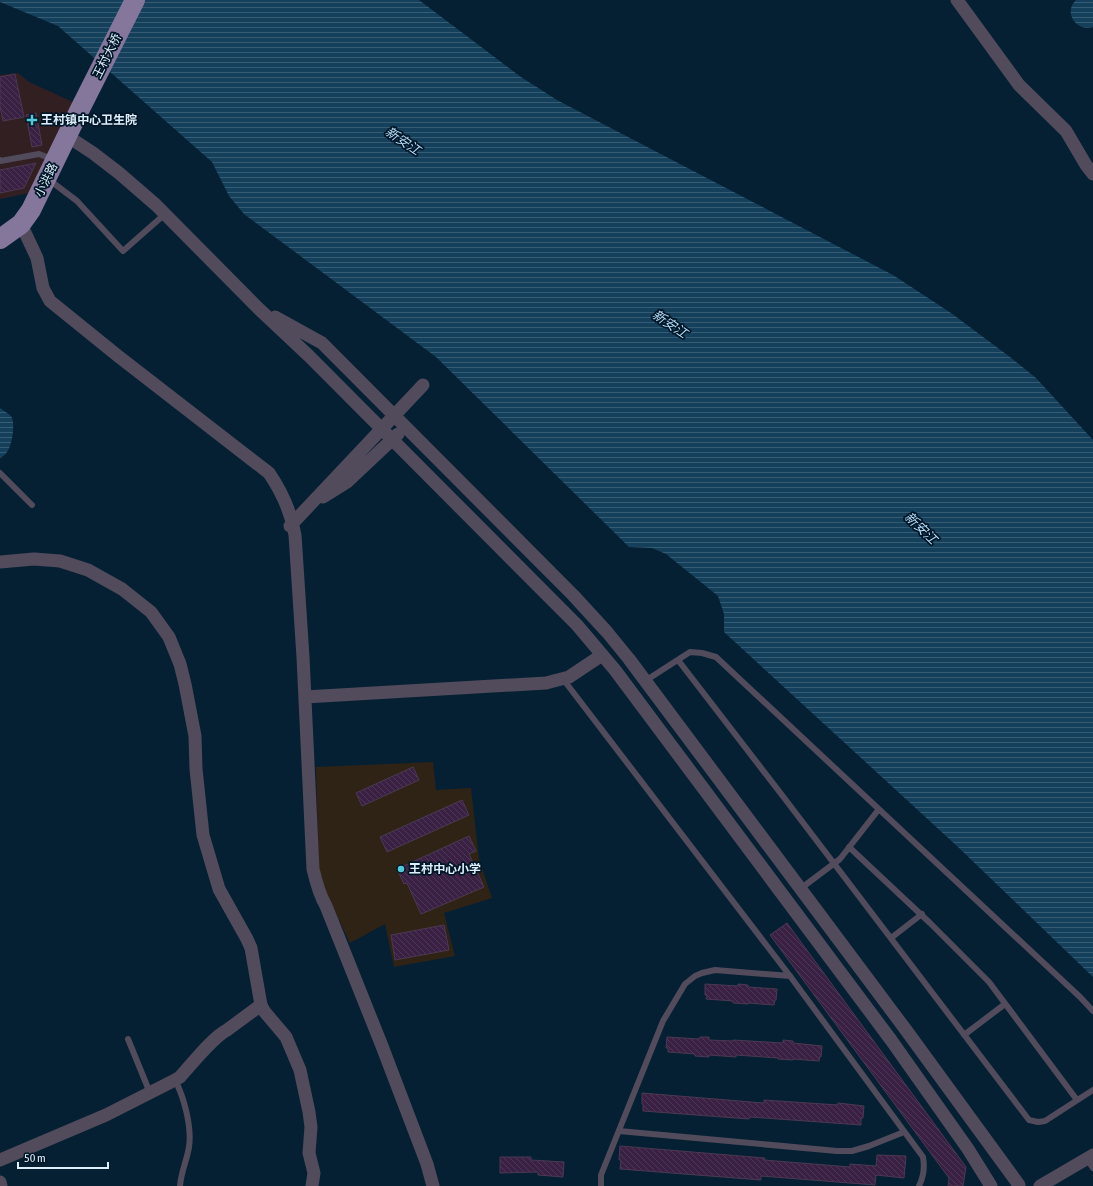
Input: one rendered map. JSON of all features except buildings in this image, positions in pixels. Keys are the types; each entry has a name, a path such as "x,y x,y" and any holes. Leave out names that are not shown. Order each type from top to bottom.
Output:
{"main road":[{"name":"王村大桥","path":"79,111 135,0"},
{"name":"小洪路","path":"0,239 21,224 31,210 79,111"}],"street":[{"path":"957,0 1019,85 1066,131 1093,174"},
{"path":"67,136 93,153 119,173 165,214 560,607 602,655 891,1040 968,1149 991,1186"},
{"path":"21,224 37,258 43,288 50,301 118,356 269,473 281,492 295,535 316,884 382,1046 427,1164 433,1186"},
{"path":"258,308 322,343 608,632 906,1030 1017,1186"},
{"path":"291,522 423,385"},
{"path":"291,522 347,482 405,426"},
{"path":"0,562 34,559 60,561 88,570 122,589 151,612 169,637 180,664 195,736 196,768 205,845 219,889 251,948 261,1005 264,1011 286,1037 300,1070 311,1127 309,1153 314,1173 312,1186"},
{"path":"305,697 546,683 569,677 602,655"},
{"path":"0,1160 106,1115 175,1080 180,1077 203,1051 223,1032 228,1030 261,1005"},
{"path":"1040,1186 1091,1161"},
{"path":"0,1182 1,1186"}],"lane":[{"path":"0,160 39,154 77,201 122,251 165,214"},
{"path":"0,474 32,505"},
{"path":"645,681 690,652 702,653 716,657 1080,997 1093,1011"},
{"path":"678,660 1029,1120 1038,1122 1045,1121 1093,1090"},
{"path":"563,678 790,976 923,1157 924,1169 919,1186"},
{"path":"800,889 840,859 879,809"},
{"path":"850,847 922,914 989,982 1077,1100"},
{"path":"891,938 922,914"},
{"path":"601,1186 601,1176 663,1021 685,984 702,973 715,970 790,976"},
{"path":"964,1035 1006,1004"},
{"path":"128,1039 150,1093"},
{"path":"175,1080 180,1090 187,1115 189,1136 189,1147 180,1186"},
{"path":"619,1131 837,1151 852,1151 904,1132"}],"shaded area":[{"name":"王村镇中心卫生院","path":"18,73 29,82 73,102 29,193 0,199 0,75"},
{"name":"王村中心小学","path":"433,762 436,790 471,788 479,859 492,898 444,913 455,956 394,967 385,924 350,943 319,879 316,767"}],"water":[{"name":"新安江","path":"0,0 419,0 521,77 557,100 893,275 951,313 1036,378 1093,440 1093,977 958,847 724,632 724,614 718,596 666,554 652,548 629,547 436,357 244,214 229,196 212,162 58,26 0,2"},
{"path":"1076,0 1093,0 1093,27 1081,27 1073,20 1071,10 1072,5"},
{"path":"0,408 12,418 13,430 9,449 0,458"}],"place":[{"name":"王村镇中心卫生院","path":"32,120"},
{"name":"王村中心小学","path":"401,869"}]}
